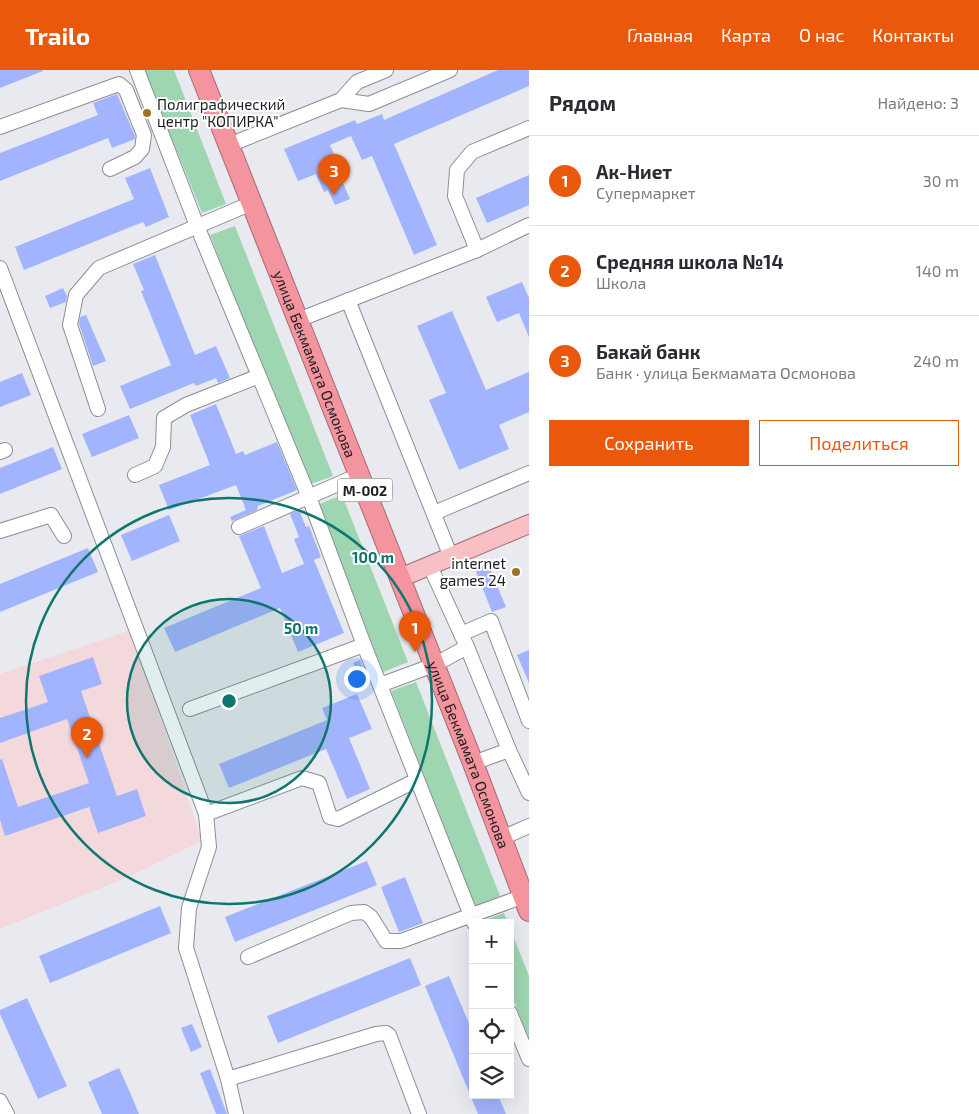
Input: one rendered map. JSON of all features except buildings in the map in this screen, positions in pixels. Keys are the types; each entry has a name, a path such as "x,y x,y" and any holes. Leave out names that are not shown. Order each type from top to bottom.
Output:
{"highway":[{"name":"улица Бекмамата Осмонова","path":"199,70 473,763 526,904"}],"main road":[{"path":"400,578 529,524"}],"street":[{"path":"137,70 197,226 309,497 364,645 473,919"},
{"path":"229,145 341,100 357,82 386,70"},
{"path":"341,100 369,104 450,70"},
{"path":"0,128 119,84 126,90 144,135 142,149 135,157 110,169"},
{"path":"477,250 455,196 457,170 472,152 529,128"},
{"path":"98,409 70,325 76,295 98,268 252,203"},
{"path":"298,320 477,250 529,225"},
{"path":"0,268 206,814 208,847 189,908 186,948 228,1079 236,1114"},
{"path":"348,300 452,557"},
{"path":"135,475 155,466 163,447 164,418 186,405 260,376"},
{"path":"434,513 529,473"},
{"path":"239,527 359,475"},
{"path":"0,530 51,515 64,536"},
{"path":"430,566 467,647 529,794"},
{"path":"461,634 491,621 529,721"},
{"path":"190,709 364,645"},
{"path":"380,685 434,664 467,647"},
{"path":"473,763 509,750"},
{"path":"206,814 302,778 319,784 330,817 338,818 417,780"},
{"path":"502,838 529,826"},
{"path":"476,919 526,904"},
{"path":"248,957 351,913 364,912 371,917 386,941 401,941 469,921"},
{"path":"514,1023 529,1059"},
{"path":"228,1079 376,1034 386,1033 389,1035 419,1114"},
{"path":"0,1101 6,1114"}],"shaded area":[{"path":"131,630 202,841 133,875 0,929 0,674"}],"green space":[{"path":"144,70 174,70 226,204 202,213"},
{"path":"235,226 333,476 308,485 210,235"},
{"path":"342,495 408,662 383,672 317,505"},
{"path":"416,682 500,896 475,906 391,691"},
{"path":"504,913 506,919 488,919"},
{"path":"514,938 529,976 529,1039 514,1001"}],"place":[{"name":"Полиграфический центр \"КОПИРКА\"","path":"147,113"},
{"name":"Бакай банк","path":"334,195"},
{"name":"internet games 24","path":"516,572"},
{"name":"Ак-Ниет","path":"415,652"},
{"name":"Средняя школа №14","path":"87,758"}]}
